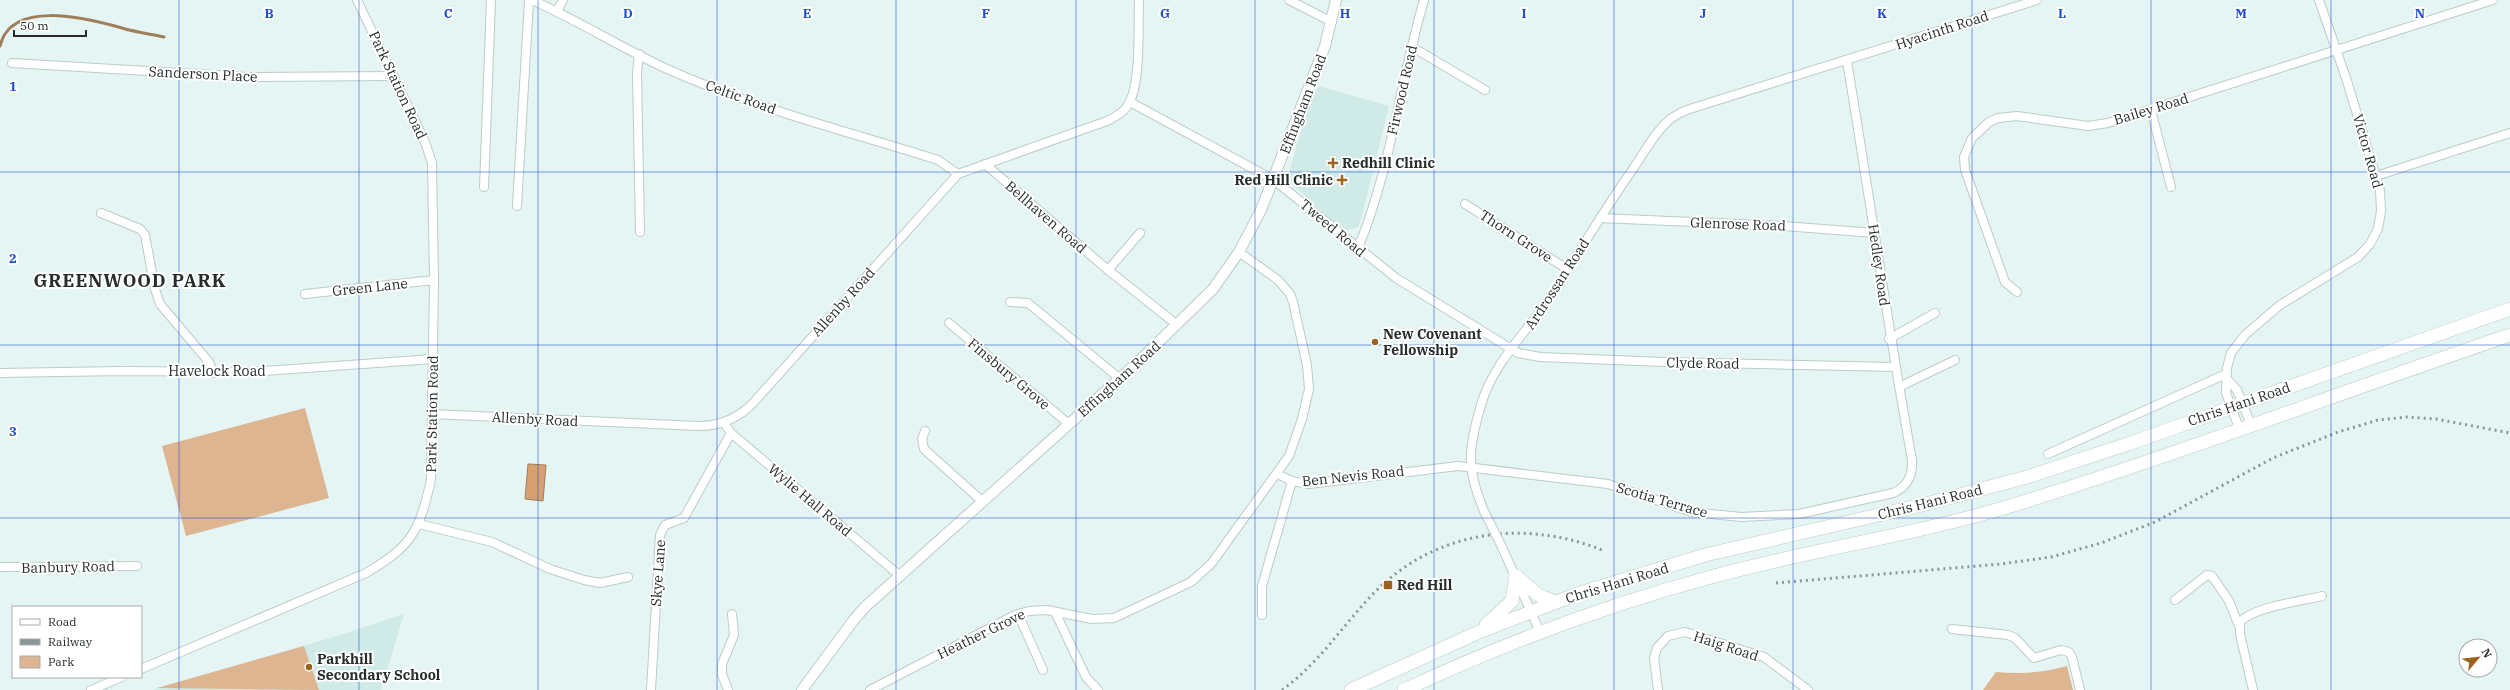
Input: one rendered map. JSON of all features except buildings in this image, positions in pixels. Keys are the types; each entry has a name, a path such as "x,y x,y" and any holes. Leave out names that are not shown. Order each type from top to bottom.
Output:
{"main road":[{"name":"Chris Hani Road","path":"1351,690 1479,632 1554,602 1705,556 1930,503 2020,479 2510,310"},
{"name":"Chris Hani Road","path":"1404,690 1475,658 1540,632 1612,606 1713,576 1916,531 2006,507 2245,427 2510,335"},
{"path":"1516,576 1538,595 1554,602"},
{"path":"1479,632 1512,601 1516,576"}],"street":[{"name":"Park Station Road","path":"142,669 366,573 390,559 404,546 419,524 431,480 434,280 432,163 425,142 357,0"},
{"path":"484,186 491,0"},
{"path":"517,206 529,0"},
{"name":"Celtic Road","path":"532,0 557,11 664,68 754,104 938,160 958,174"},
{"path":"557,11 562,0"},
{"name":"Allenby Road","path":"432,414 699,426 724,423 748,408 958,174 1118,116 1130,102 1136,83 1139,0"},
{"path":"1289,0 1332,22"},
{"name":"Effingham Road","path":"802,690 853,621 899,576 1195,308 1239,252 1274,180 1325,46 1332,22 1336,0"},
{"name":"Firwood Road","path":"1358,248 1371,216 1424,0"},
{"name":"Hyacinth Road","path":"1847,61 2037,0"},
{"name":"Victor Road","path":"2245,427 2236,405 2226,393 2231,353 2257,324 2281,304 2344,268 2358,257 2370,244 2378,229 2381,211 2380,190 2319,0"},
{"name":"Bailey Road","path":"2016,292 2005,282 1968,184 1964,157 1972,138 1989,122 2006,115 2088,126 2108,123 2493,0"},
{"path":"1412,47 1485,90"},
{"path":"639,54 637,73 640,232"},
{"name":"Ardrossan Road","path":"1540,632 1516,576 1484,511 1470,468 1471,447 1481,404 1495,374 1511,350 1538,315 1600,218 1658,132 1675,116 1696,107 1847,61"},
{"name":"Hedley Road","path":"1847,61 1875,233 1890,339 1912,469"},
{"name":"Sanderson Place","path":"12,63 248,77 394,76"},
{"name":"Tweed Road","path":"1130,102 1274,180 1396,278 1511,350"},
{"path":"2151,110 2171,187"},
{"path":"2376,176 2510,133"},
{"name":"Bellhaven Road","path":"985,164 1108,270 1171,320"},
{"name":"Thorn Grove","path":"1465,204 1567,269"},
{"path":"101,213 140,229 145,235 158,299 208,362 213,373"},
{"name":"Glenrose Road","path":"1600,218 1784,226 1875,233"},
{"path":"1108,270 1140,233"},
{"name":"Ben Nevis Road","path":"1239,252 1278,280 1290,294 1307,365 1308,398 1295,444 1277,474 1292,481 1309,484 1427,468 1470,468"},
{"name":"Green Lane","path":"305,294 434,280"},
{"path":"1010,302 1028,303 1119,378"},
{"path":"1890,339 1935,313"},
{"name":"Finsbury Grove","path":"949,323 1068,424"},
{"name":"Clyde Road","path":"1511,350 1530,356 1567,358 1895,367"},
{"name":"Havelock Road","path":"0,373 122,371 213,373 321,368 433,359"},
{"path":"1899,386 1955,360"},
{"path":"2048,454 2227,377"},
{"name":"Victor Road","path":"2227,377 2237,390 2236,405 2245,427"},
{"name":"Wylie Hall Road","path":"724,423 731,433 899,576"},
{"path":"925,431 922,442 924,449 982,501"},
{"name":"Skye Lane","path":"651,690 660,535 665,525 684,518 731,433"},
{"name":"Scotia Terrace","path":"1470,468 1608,484 1692,512 1742,518 1799,514 1893,493 1906,484 1912,469"},
{"name":"Heather Grove","path":"870,690 1018,614 1029,611 1055,612 1092,619 1114,618 1127,614 1191,582 1211,564 1277,474"},
{"path":"1262,615 1262,586 1292,481"},
{"path":"419,524 492,542 550,568 584,580 600,583 628,577"},
{"name":"Banbury Road","path":"0,568 137,566"},
{"path":"2175,600 2202,577 2207,575 2212,576 2229,601 2239,626 2253,690"},
{"path":"2239,626 2244,618 2254,613 2322,596"},
{"path":"1055,612 1086,677 1098,690"},
{"path":"728,690 722,674 722,664 734,635 732,614"},
{"path":"1018,614 1043,670"},
{"path":"1952,628 2015,638 2034,658 2061,650 2069,652 2072,657 2080,690"},
{"name":"Haig Road","path":"1658,690 1654,664 1657,648 1664,639 1674,634 1685,632 1764,658 1808,690"},
{"path":"91,690 120,678"}],"shaded area":[{"name":"Redhill Clinic","path":"1318,86 1389,106 1362,216 1358,227 1349,230 1342,229 1287,180 1303,122"},
{"path":"528,464 546,465 543,501 525,499"},
{"name":"Parkhill Secondary School","path":"404,614 381,690 152,690 337,636"}],"green space":[{"path":"305,408 329,498 186,536 162,446"},
{"path":"304,646 319,690 157,688"},
{"path":"2067,666 2073,690 1983,690 1996,672 2032,672"}],"waterway":[{"path":"0,46 7,32 18,22 33,17 50,16 88,20 164,37"}],"railway":[{"path":"1776,583 2001,564 2051,557 2101,543 2155,522 2273,458 2338,432 2378,420 2407,417 2436,419 2510,433"},
{"path":"1282,690 1307,669 1371,596 1395,574 1422,557 1450,544 1479,537 1510,533 1541,535 1572,540 1602,550"}],"place":[{"name":"Redhill Clinic","path":"1333,163"},
{"name":"Red Hill Clinic","path":"1342,180"},
{"name":"New Covenant Fellowship","path":"1375,342"},
{"name":"Red Hill","path":"1388,585"},
{"name":"Parkhill Secondary School","path":"309,667"}],"district":[{"name":"GREENWOOD PARK","path":"130,281"}]}
